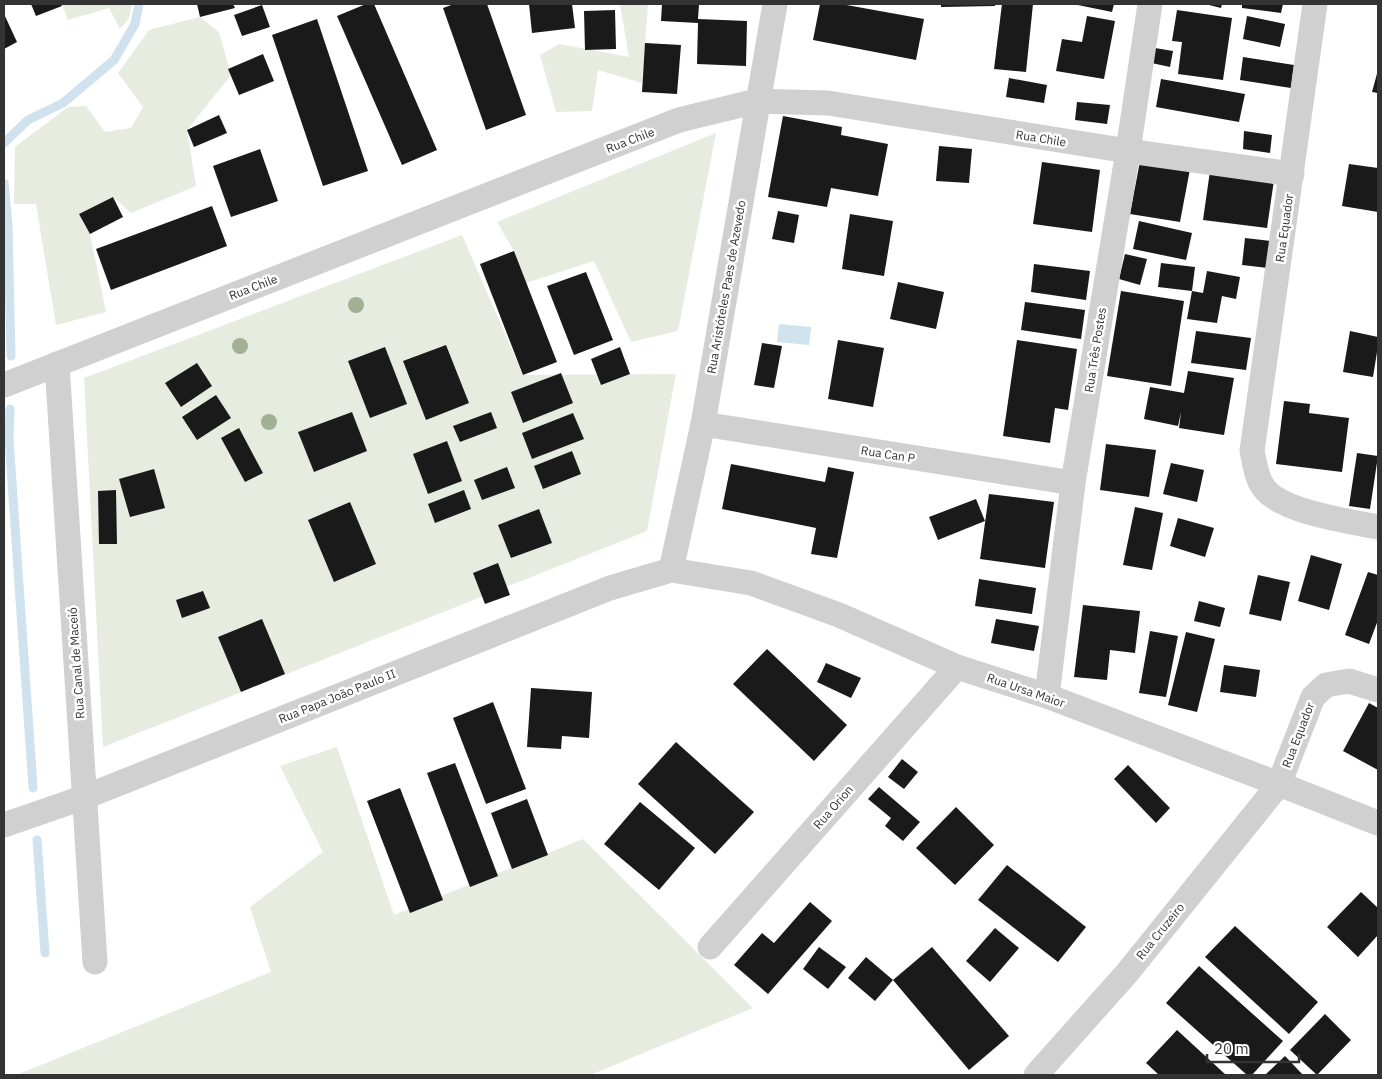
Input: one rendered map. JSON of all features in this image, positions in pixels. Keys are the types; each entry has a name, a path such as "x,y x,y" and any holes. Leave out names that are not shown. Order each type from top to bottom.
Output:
{"street":[{"name":"Rua Aristóteles Paes de Azevedo","path":"671,570 703,424 775,4"},
{"name":"Rua Três Postes","path":"1047,696 1073,483 1128,151 1150,4"},
{"name":"Rua Equador","path":"1315,4 1252,451 1256,472 1264,488 1276,499 1306,512 1378,527"},
{"name":"Rua Chile","path":"4,385 680,120 758,101 828,103 1128,151 1292,174"},
{"name":"Rua Canal de Maceió","path":"57,364 95,962"},
{"name":"Rua Can P","path":"703,424 1073,483"},
{"name":"Rua Papa João Paulo II","path":"4,825 85,797 610,588 671,570"},
{"name":"Rua Ursa Maior","path":"671,570 751,583 839,615 957,667 1047,696 1378,823"},
{"name":"Rua Orion","path":"710,948 957,667"},
{"name":"Rua Equador","path":"1279,784 1312,698 1326,685 1349,681 1378,690"},
{"name":"Rua Cruzeiro","path":"1036,1075 1126,973 1279,784"}],"shaded area":[{"path":"62,4 132,4 129,18 120,29 109,8 68,20"},
{"path":"620,4 648,4 642,83 598,70 592,111 556,112 540,55 559,44 629,57"},
{"path":"200,17 219,32 231,75 187,130 196,186 131,213 113,197 79,214 90,234 106,312 56,325 36,204 14,204 15,147 68,107 86,106 105,132 131,128 143,107 118,73 149,30"},
{"path":"716,133 678,331 631,342 594,261 526,283 514,251 497,222"},
{"path":"462,235 523,375 676,374 647,531 103,747 84,378"},
{"path":"337,747 394,915 583,839 753,1008 590,1075 16,1075 271,972 250,907 323,852 280,766"}],"water":[{"path":"779,324 811,327 809,345 777,342"}],"building":[{"path":"31,4 61,4 62,6 36,16"},
{"path":"197,4 233,4 235,8 200,17"},
{"path":"366,4 374,4 437,150 402,165 337,16"},
{"path":"454,4 487,4 526,115 486,130 443,8"},
{"path":"529,4 572,4 575,28 532,33"},
{"path":"662,4 699,4 698,19 747,21 746,66 697,64 698,23 661,21"},
{"path":"820,4 841,4 924,19 916,60 813,40"},
{"path":"941,4 995,4 995,6 941,7"},
{"path":"1002,4 1033,4 1026,72 994,69"},
{"path":"1073,4 1114,4 1112,12"},
{"path":"1205,4 1222,4 1221,8"},
{"path":"1242,4 1283,4 1281,13 1242,8"},
{"path":"262,5 270,27 242,36 234,15"},
{"path":"615,10 616,49 585,50 584,11"},
{"path":"1177,10 1232,18 1223,80 1178,74 1182,42 1172,41"},
{"path":"4,14 17,42 4,49"},
{"path":"1087,16 1115,21 1104,79 1056,71 1062,39 1082,42"},
{"path":"1247,16 1285,24 1280,47 1243,39"},
{"path":"317,19 368,171 323,186 272,35"},
{"path":"645,43 681,45 677,94 642,92"},
{"path":"1149,47 1173,51 1170,67 1147,62"},
{"path":"263,54 274,81 239,95 228,69"},
{"path":"1243,57 1294,65 1291,88 1240,80"},
{"path":"1378,70 1378,93 1372,92"},
{"path":"1009,78 1047,85 1044,103 1006,97"},
{"path":"1161,79 1245,94 1239,122 1156,107"},
{"path":"1077,102 1110,105 1107,124 1075,120"},
{"path":"219,115 227,133 194,147 187,130"},
{"path":"783,116 842,127 841,135 888,144 878,196 831,188 827,207 768,197"},
{"path":"1244,131 1272,135 1270,153 1243,149"},
{"path":"939,146 972,149 969,183 936,181"},
{"path":"260,149 278,201 231,217 213,166"},
{"path":"1140,161 1190,169 1180,222 1130,214"},
{"path":"1042,162 1100,170 1092,232 1033,224"},
{"path":"1349,164 1378,168 1378,212 1342,206"},
{"path":"1210,171 1274,180 1267,228 1203,220"},
{"path":"113,197 123,217 90,234 79,214"},
{"path":"212,206 227,246 111,290 96,249"},
{"path":"778,211 799,215 794,243 772,239"},
{"path":"850,214 893,221 884,276 842,269"},
{"path":"1139,221 1192,233 1186,260 1133,249"},
{"path":"1245,238 1271,241 1268,268 1242,265"},
{"path":"514,251 557,362 523,375 480,264"},
{"path":"1125,254 1147,259 1140,285 1119,279"},
{"path":"1161,263 1195,267 1192,291 1158,287"},
{"path":"1034,264 1090,271 1086,300 1031,292"},
{"path":"1207,271 1240,277 1236,299 1222,296 1217,323 1187,319 1192,291 1203,293"},
{"path":"586,272 613,340 574,355 547,286"},
{"path":"898,282 944,292 936,329 890,319"},
{"path":"1121,291 1184,301 1171,386 1107,376"},
{"path":"1025,302 1085,310 1081,339 1021,330"},
{"path":"1196,331 1251,338 1246,370 1191,363"},
{"path":"1350,331 1378,337 1373,377 1343,372"},
{"path":"838,340 884,348 873,407 828,399"},
{"path":"1017,340 1077,349 1068,410 1055,408 1050,443 1003,436"},
{"path":"762,343 782,346 774,388 754,385"},
{"path":"446,345 469,403 426,420 403,361"},
{"path":"385,347 407,404 370,418 348,361"},
{"path":"620,347 630,374 601,385 591,359"},
{"path":"197,363 212,386 181,407 165,383"},
{"path":"1188,371 1234,378 1224,435 1179,428 1181,412 1178,426 1144,419 1150,387 1184,393"},
{"path":"561,373 573,403 523,423 511,392"},
{"path":"216,395 231,418 197,440 182,417"},
{"path":"1284,401 1310,404 1309,413 1349,418 1342,472 1276,464"},
{"path":"352,412 367,451 314,472 298,432"},
{"path":"491,412 497,428 460,442 453,426"},
{"path":"573,413 584,439 532,459 522,433"},
{"path":"239,428 263,473 245,482 221,438"},
{"path":"447,441 462,481 428,494 413,454"},
{"path":"1106,444 1156,450 1149,497 1100,490"},
{"path":"572,451 581,474 543,489 534,466"},
{"path":"1357,453 1378,456 1370,509 1349,506"},
{"path":"1171,463 1204,470 1197,502 1163,494"},
{"path":"731,464 825,482 828,467 854,472 837,558 811,554 816,528 722,509"},
{"path":"507,467 515,488 482,500 474,480"},
{"path":"154,469 165,508 130,517 119,479"},
{"path":"116,490 117,544 99,544 98,491"},
{"path":"464,490 471,509 435,523 428,504"},
{"path":"989,494 1054,502 1045,568 980,559"},
{"path":"976,499 985,521 938,540 929,517"},
{"path":"350,502 376,564 334,582 308,520"},
{"path":"1135,507 1163,513 1152,570 1123,565"},
{"path":"539,509 552,543 511,558 498,525"},
{"path":"1178,518 1214,528 1205,557 1170,546"},
{"path":"1311,555 1342,564 1329,610 1298,601"},
{"path":"498,563 510,595 485,604 473,573"},
{"path":"1368,572 1378,575 1378,620 1369,644 1345,635"},
{"path":"1258,575 1290,582 1281,621 1249,614"},
{"path":"979,579 1036,588 1032,614 975,606"},
{"path":"203,591 210,608 182,618 176,600"},
{"path":"1199,601 1225,608 1220,627 1194,621"},
{"path":"1083,605 1140,611 1135,653 1110,650 1107,680 1074,677"},
{"path":"262,619 285,674 241,692 218,637"},
{"path":"996,619 1039,626 1034,651 991,643"},
{"path":"1150,631 1178,636 1166,697 1139,693"},
{"path":"1186,632 1215,639 1197,712 1168,705"},
{"path":"767,649 847,725 814,761 733,684"},
{"path":"826,663 861,678 851,698 817,682"},
{"path":"1224,665 1260,670 1256,697 1220,692"},
{"path":"531,688 592,692 589,738 562,736 561,749 527,747"},
{"path":"493,702 526,789 486,804 453,718"},
{"path":"1369,703 1378,708 1378,770 1343,751"},
{"path":"676,742 754,812 715,854 638,784"},
{"path":"902,759 918,772 904,789 888,777"},
{"path":"455,763 498,876 470,887 427,773"},
{"path":"1128,765 1170,808 1156,823 1114,779"},
{"path":"879,787 920,822 903,841 885,826 891,818 868,799"},
{"path":"400,788 443,900 410,913 367,801"},
{"path":"527,799 548,855 512,869 491,813"},
{"path":"640,802 695,848 659,890 604,844"},
{"path":"956,807 994,845 955,885 916,848"},
{"path":"1007,865 1086,927 1058,962 978,900"},
{"path":"1361,892 1378,908 1378,935 1358,957 1327,927"},
{"path":"810,902 832,921 768,994 734,965 762,933 774,943"},
{"path":"1235,926 1318,1002 1289,1034 1205,957"},
{"path":"995,928 1019,948 990,982 966,961"},
{"path":"819,947 846,967 828,989 803,969"},
{"path":"932,947 1009,1036 969,1070 893,980"},
{"path":"866,957 893,980 875,1001 848,978"},
{"path":"1199,966 1283,1041 1252,1075 1247,1075 1166,1003"},
{"path":"1325,1014 1351,1040 1317,1075 1290,1050"},
{"path":"1177,1030 1226,1075 1159,1075 1146,1063"},
{"path":"1285,1056 1303,1075 1265,1075"}],"waterway":[{"path":"4,143 28,120 63,103 114,60 135,24 139,4"},
{"path":"4,183 8,225 11,356"},
{"path":"10,409 9,439 33,788"},
{"path":"37,840 45,953"}]}
